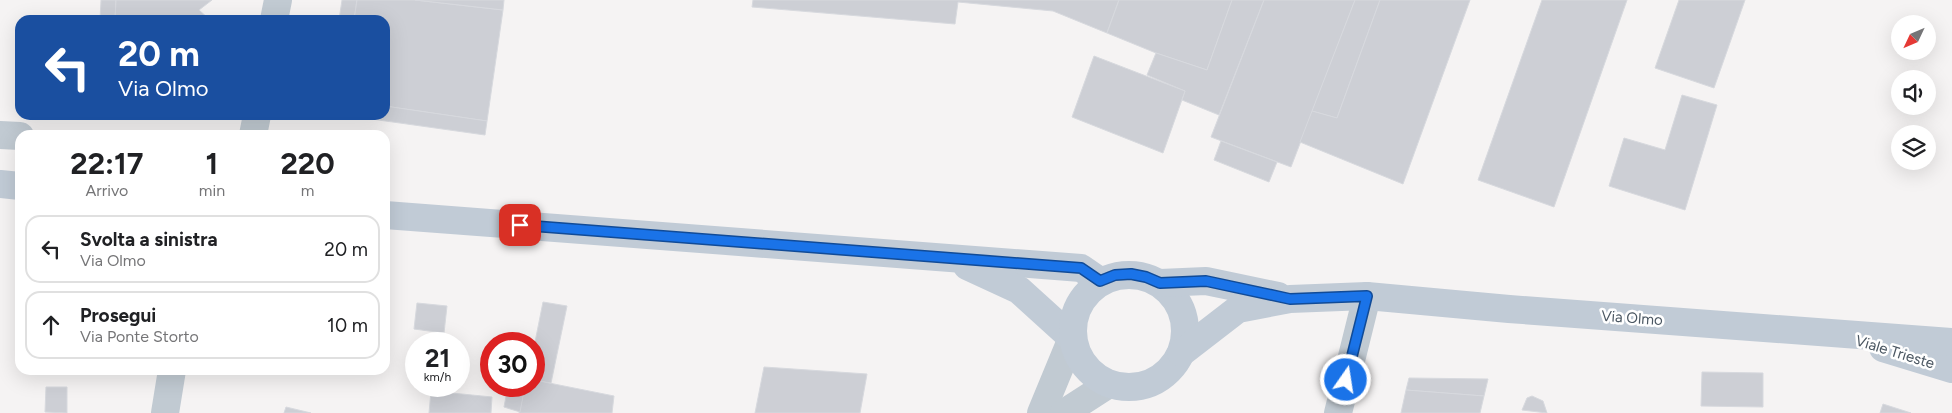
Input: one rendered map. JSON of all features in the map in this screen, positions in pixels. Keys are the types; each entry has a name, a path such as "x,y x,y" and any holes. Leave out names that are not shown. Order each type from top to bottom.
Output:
{"main road":[{"path":"0,184 15,186"},
{"path":"390,215 1081,268 1100,281"},
{"path":"952,258 1019,290 1072,338"},
{"path":"1131,274 1146,277 1160,283 1174,297 1183,314 1185,334 1181,353 1172,368 1159,379 1143,386 1126,388 1109,384 1095,377 1084,366 1076,353 1072,338 1076,308 1086,292 1100,281 1115,275 1131,274"},
{"path":"1160,283 1206,281 1301,298"},
{"name":"Via Olmo","path":"1301,298 1367,296 1952,342"},
{"path":"1181,353 1238,309 1301,298"},
{"name":"Viale Trieste","path":"1839,334 1952,370"}],"street":[{"path":"275,15 278,0"},
{"path":"0,135 15,136"},
{"path":"1338,413 1367,296"},
{"path":"1041,413 1072,338"},
{"path":"165,413 171,375"},
{"path":"1064,413 1109,384"}],"building":[{"path":"101,0 116,0 115,15 100,15"},
{"path":"116,0 212,0 199,10 204,15 115,15"},
{"path":"342,0 357,0 355,15 340,15"},
{"path":"357,0 415,0 503,10 487,121 390,107 390,15 355,15"},
{"path":"415,0 504,0 503,10"},
{"path":"753,0 1119,0 1107,33 1053,11 958,2 955,24 752,7"},
{"path":"1119,0 1232,0 1207,70 1156,53 1107,33"},
{"path":"1232,0 1264,0 1219,115 1182,100 1185,91 1147,75 1156,53 1207,70"},
{"path":"1264,0 1355,0 1291,167 1211,137"},
{"path":"1355,0 1380,0 1337,118 1312,111"},
{"path":"1380,0 1470,0 1403,184 1300,142 1312,111 1337,118"},
{"path":"1542,0 1627,0 1554,207 1478,180"},
{"path":"1679,0 1745,0 1714,88 1655,68"},
{"path":"1094,56 1185,91 1163,153 1072,117"},
{"path":"1682,95 1717,105 1685,210 1609,186 1624,138 1665,150"},
{"path":"390,107 487,121 485,135 378,120 390,120"},
{"path":"1221,141 1277,162 1269,182 1214,160"},
{"path":"543,302 567,306 551,383 545,382 545,332 537,332"},
{"path":"417,303 447,306 444,332 414,329"},
{"path":"764,367 867,374 860,413 755,413"},
{"path":"1702,372 1763,373 1763,407 1701,406"},
{"path":"1409,378 1488,379 1484,396 1406,390"},
{"path":"545,382 614,396 612,413 519,413 523,397 545,397"},
{"path":"46,387 67,387 67,413 45,412"},
{"path":"1406,390 1484,396 1480,413 1401,413"},
{"path":"470,395 492,397 491,413 429,413 430,397 470,397"},
{"path":"1532,396 1543,401 1547,413 1522,410 1527,398"},
{"path":"506,397 523,397 520,412 504,407"},
{"path":"1883,404 1911,413 1880,413"},
{"path":"286,407 311,413 284,413"}],"route":[{"path":"520,225 1081,268 1100,281 1115,275 1131,274 1146,277 1160,283 1206,281 1290,299 1367,296 1346,380"}]}
